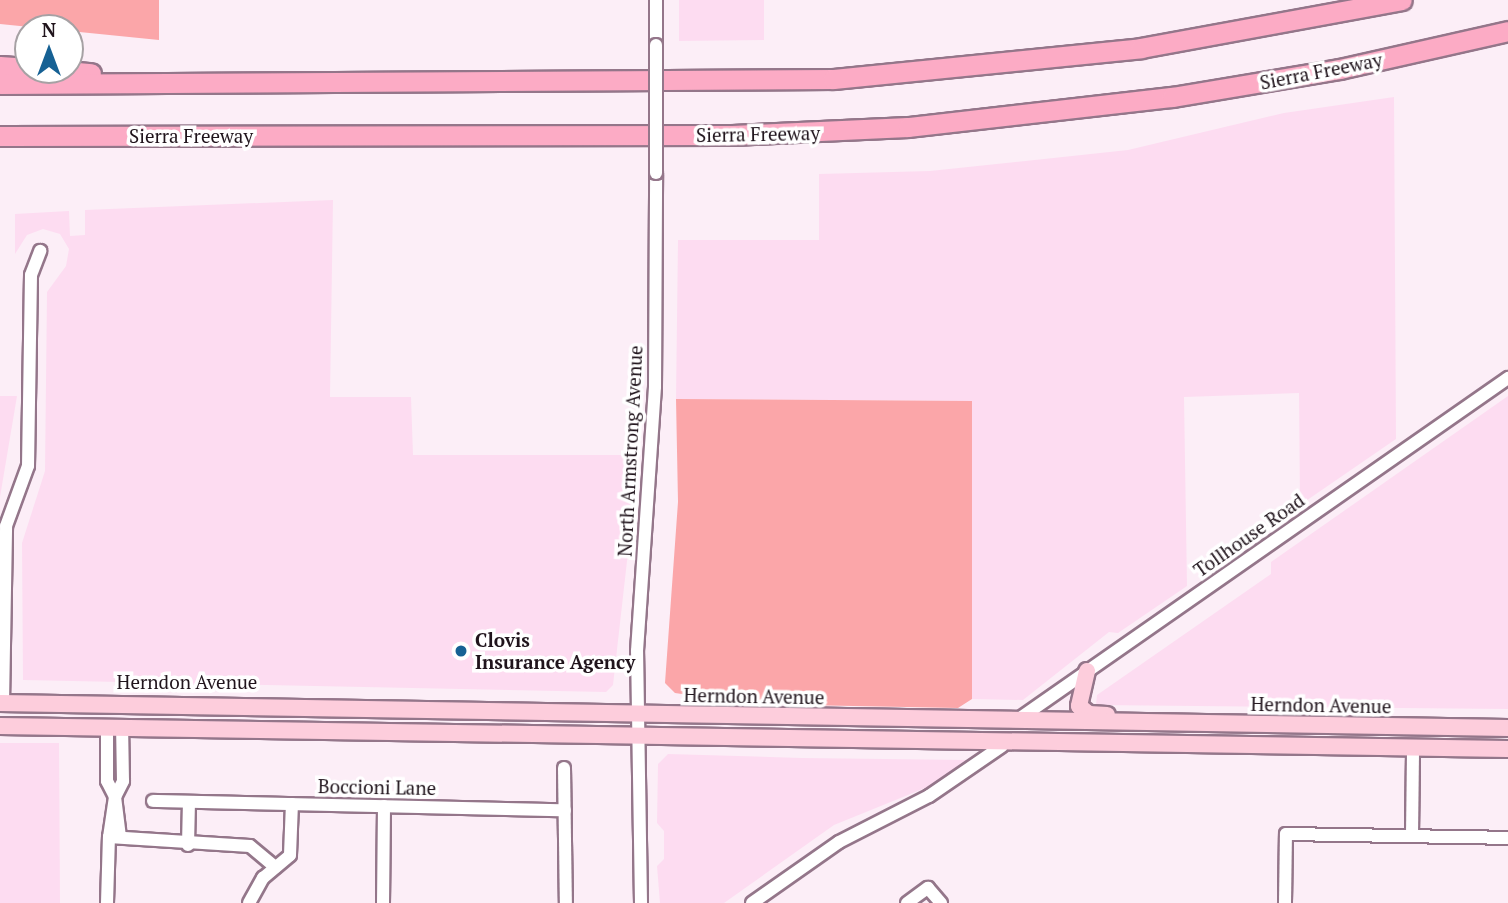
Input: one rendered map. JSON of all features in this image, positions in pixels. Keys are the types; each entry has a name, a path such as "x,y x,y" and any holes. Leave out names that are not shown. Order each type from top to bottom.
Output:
{"highway":[{"path":"1333,15 1387,0"},
{"path":"0,84 833,79 1128,50 1333,15 1402,0"},
{"name":"Sierra Freeway","path":"0,136 718,135 908,127 1172,97 1433,48 1508,31"},
{"path":"1433,48 1508,41"},
{"path":"84,74 154,85"},
{"path":"0,146 166,136"}],"main road":[{"path":"1052,747 1059,733 1137,732 1152,724 1138,715 1083,710 1079,692 1087,671"},
{"name":"Herndon Avenue","path":"1,705 297,703 1013,723 1508,728"},
{"path":"115,727 125,713 215,714 297,703"},
{"path":"793,742 806,729 994,733 1013,723"},
{"path":"0,726 1052,747 1508,749"},
{"path":"1413,750 1508,738"}],"street":[{"name":"North Armstrong Avenue","path":"641,903 637,713 655,387 656,0"},
{"path":"1,705 6,526 29,466 31,275 40,251"},
{"name":"Tollhouse Road","path":"1013,723 1508,378"},
{"path":"107,903 115,837 115,797 107,781 115,727"},
{"path":"752,903 839,842 929,796 1002,746"},
{"path":"1412,835 1413,750"},
{"path":"564,768 566,903"},
{"name":"Boccioni Lane","path":"153,801 565,810"},
{"path":"188,845 189,802"},
{"path":"249,903 292,849 292,804"},
{"path":"383,903 384,806"},
{"path":"1284,903 1286,834 1508,838"},
{"path":"115,837 188,845 250,846 275,867"},
{"path":"906,903 928,888 941,903"}],"shaded area":[{"path":"0,0 159,0 159,40 84,32 84,14 14,14 14,25 0,24"},
{"path":"679,0 764,0 764,40 679,41"},
{"path":"1394,97 1396,439 1300,505 1299,393 1184,397 1187,586 1118,633 1109,632 1023,700 972,699 972,401 676,399 678,240 819,240 819,174 930,171 1128,150 1284,113"},
{"path":"333,200 330,397 411,397 413,455 639,455 613,685 606,692 23,680 22,543 45,471 47,292 66,266 69,249 60,234 43,229 27,235 15,254 15,214 69,211 70,236 85,235 85,210"},
{"path":"0,396 17,396 0,497"},
{"path":"1508,396 1508,709 1096,705 1097,695 1271,574 1271,562"},
{"path":"676,399 972,401 972,699 958,708 750,704 675,693 665,683 678,502"},
{"path":"0,743 59,743 60,903 0,903"},
{"path":"668,754 968,760 930,786 834,825 724,903 660,903 657,866 664,859 664,831 657,823 658,764"}],"place":[{"name":"Clovis Insurance Agency","path":"461,651"}]}
